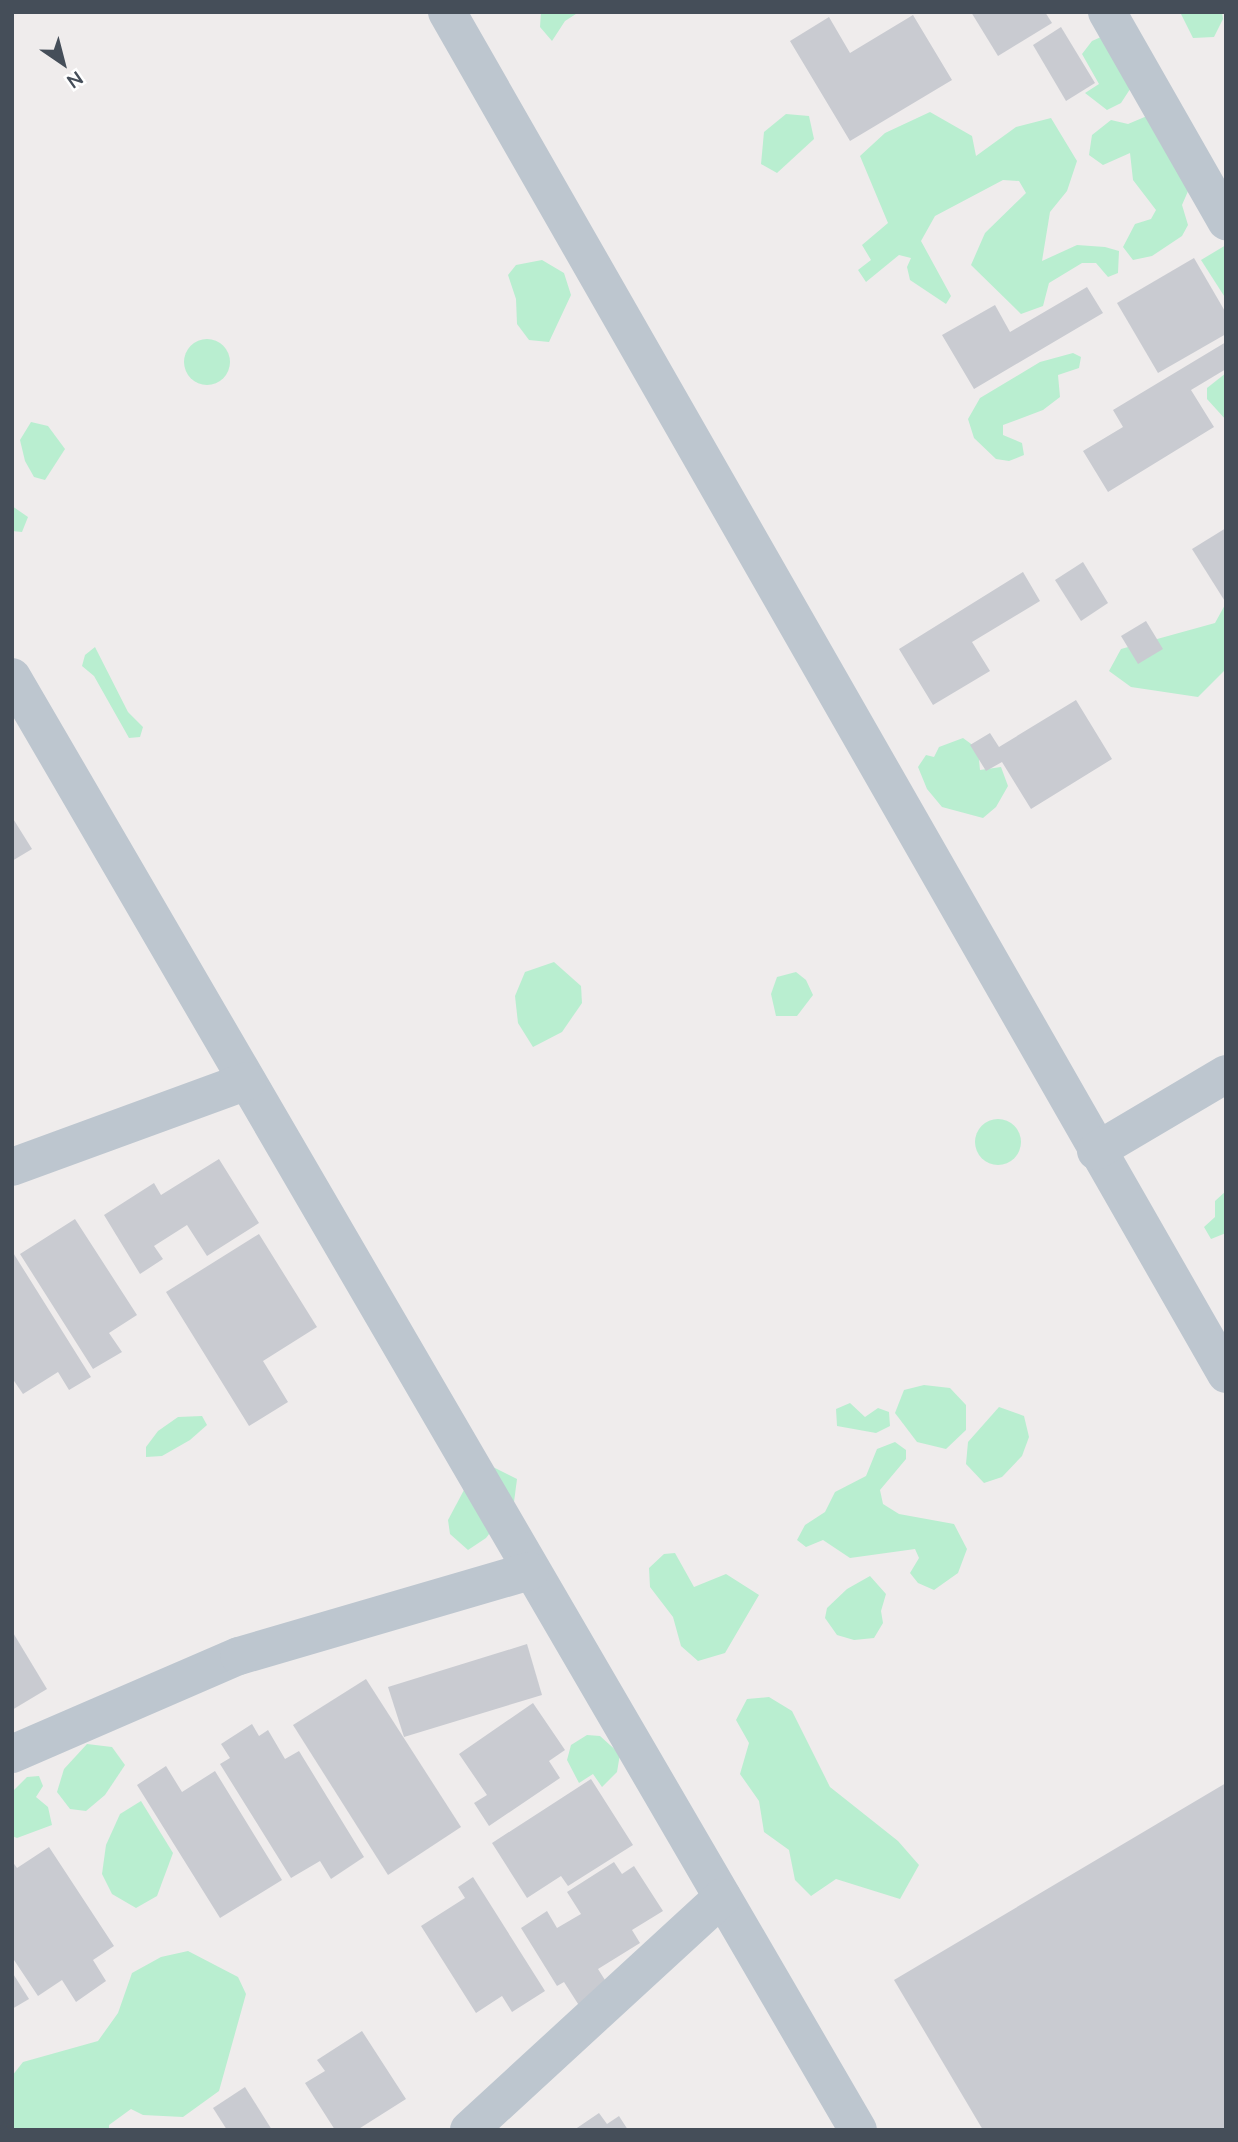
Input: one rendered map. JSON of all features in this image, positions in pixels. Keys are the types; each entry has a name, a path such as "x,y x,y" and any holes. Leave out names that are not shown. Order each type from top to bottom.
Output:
{"street":[{"path":"447,12 1096,1151 1226,1374"},
{"path":"1107,12 1226,221"},
{"path":"12,677 530,1571 858,2130"},
{"path":"1096,1151 1226,1074"},
{"path":"12,1167 247,1081"},
{"path":"12,1754 239,1656 530,1571"},
{"path":"469,2130 722,1897"}],"green space":[{"path":"541,12 579,12 565,21 552,41 540,27"},
{"path":"1180,12 1222,12 1223,19 1214,37 1193,38"},
{"path":"1110,33 1134,83 1121,103 1107,110 1085,93 1099,84 1082,54 1092,41"},
{"path":"930,112 972,136 976,156 1016,127 1051,118 1077,161 1067,191 1050,212 1042,261 1077,245 1105,247 1119,251 1118,273 1108,277 1096,263 1082,263 1049,283 1043,306 1021,314 971,265 985,233 1026,193 1019,181 1003,180 935,216 921,241 951,296 946,304 910,280 907,267 911,258 899,255 866,282 858,270 871,260 862,245 888,223 860,156 885,133"},
{"path":"786,114 809,116 814,139 777,173 761,164 764,132"},
{"path":"1147,116 1192,182 1182,205 1188,225 1182,236 1152,256 1133,260 1123,247 1135,224 1151,219 1156,210 1133,180 1130,153 1103,165 1089,155 1092,135 1111,120 1128,124"},
{"path":"1226,245 1226,299 1201,260"},
{"path":"542,260 564,273 571,295 549,342 529,340 517,324 516,299 508,275 516,265"},
{"path":"207,339 223,346 230,362 223,378 207,385 191,378 184,362 191,346"},
{"path":"1073,353 1081,357 1079,368 1058,375 1060,397 1043,410 1003,425 1003,435 1022,443 1024,455 1009,461 996,459 974,438 968,419 980,398 1040,362"},
{"path":"1226,373 1226,420 1207,399 1207,388"},
{"path":"31,422 48,426 65,449 45,480 34,477 25,461 20,440"},
{"path":"12,506 28,517 22,532 12,531"},
{"path":"1226,603 1226,669 1198,697 1131,687 1109,671 1121,649 1215,623"},
{"path":"95,647 128,712 143,727 140,737 129,738 94,676 82,666 85,655"},
{"path":"963,738 978,749 980,770 1001,767 1008,786 996,807 983,818 942,807 927,789 918,767 926,755 934,757 939,747"},
{"path":"554,962 581,986 582,1003 562,1032 533,1047 518,1023 515,996 525,972"},
{"path":"796,972 806,980 813,995 797,1016 776,1016 771,994 777,977"},
{"path":"998,1119 1014,1126 1021,1142 1014,1158 998,1165 982,1158 975,1142 982,1126"},
{"path":"1226,1191 1226,1233 1211,1239 1204,1227 1215,1217 1215,1201"},
{"path":"924,1385 950,1388 966,1405 966,1430 946,1449 917,1442 895,1413 904,1390"},
{"path":"850,1403 865,1417 878,1408 889,1412 890,1426 876,1433 837,1426 836,1409"},
{"path":"999,1407 1024,1416 1029,1437 1022,1456 1002,1477 984,1483 966,1464 968,1442"},
{"path":"202,1416 207,1425 190,1440 162,1456 146,1457 146,1447 158,1431 178,1417"},
{"path":"895,1442 906,1450 906,1459 880,1490 883,1504 899,1514 954,1524 967,1549 958,1573 934,1590 918,1583 910,1573 919,1558 915,1549 850,1558 823,1540 806,1547 797,1540 805,1525 825,1512 835,1492 866,1476 877,1449"},
{"path":"493,1467 517,1479 514,1502 486,1538 468,1550 450,1534 448,1520 464,1490"},
{"path":"675,1553 694,1587 726,1574 759,1595 725,1653 698,1661 681,1646 673,1617 650,1587 649,1568 664,1554"},
{"path":"870,1576 886,1594 881,1611 883,1623 874,1638 854,1640 837,1635 825,1618 827,1608 847,1589"},
{"path":"769,1697 792,1711 830,1787 898,1841 919,1865 900,1899 836,1879 811,1896 795,1880 789,1850 764,1832 759,1801 740,1774 749,1743 736,1720 747,1699"},
{"path":"587,1735 600,1736 620,1754 617,1772 602,1787 593,1774 579,1783 567,1760 571,1745"},
{"path":"87,1744 112,1747 125,1765 105,1795 86,1811 70,1809 57,1792 64,1769"},
{"path":"39,1776 43,1786 36,1797 48,1807 52,1825 17,1838 12,1836 12,1792 27,1777"},
{"path":"141,1801 173,1853 157,1896 136,1908 112,1894 102,1874 106,1845 120,1814"},
{"path":"188,1951 238,1977 246,1994 219,2091 183,2117 143,2115 131,2109 109,2125 109,2130 12,2130 12,2076 23,2062 98,2041 118,2013 132,1973 161,1957"}],"building":[{"path":"971,12 1045,12 1052,23 998,56"},
{"path":"913,15 952,80 850,141 790,41 829,17 850,53"},
{"path":"1061,27 1095,83 1066,101 1033,45"},
{"path":"1194,258 1226,313 1226,334 1158,373 1117,303"},
{"path":"1087,287 1103,313 974,389 942,335 995,305 1010,332"},
{"path":"1226,342 1226,369 1191,390 1214,427 1108,492 1083,451 1123,427 1113,410"},
{"path":"1226,528 1226,603 1192,549"},
{"path":"1083,562 1108,603 1081,621 1055,580"},
{"path":"1023,572 1040,601 972,642 990,671 933,705 899,649"},
{"path":"1146,621 1163,649 1138,664 1121,636"},
{"path":"1076,700 1112,759 1031,809 1002,762 986,771 970,745 990,733 999,747"},
{"path":"12,817 32,849 12,861"},
{"path":"219,1159 259,1223 207,1256 187,1225 154,1246 163,1259 140,1274 104,1215 154,1183 161,1195"},
{"path":"75,1219 137,1315 109,1333 122,1352 93,1369 20,1254"},
{"path":"259,1234 317,1327 263,1361 288,1402 249,1426 166,1292"},
{"path":"12,1251 91,1377 69,1390 58,1372 23,1394 12,1378"},
{"path":"12,1631 47,1689 12,1710"},
{"path":"527,1644 542,1695 404,1737 388,1687"},
{"path":"366,1679 461,1827 388,1875 293,1725"},
{"path":"533,1703 565,1750 549,1761 560,1778 489,1826 474,1803 487,1795 459,1754"},
{"path":"252,1724 259,1736 268,1730 285,1759 299,1751 364,1857 331,1879 320,1861 291,1878 220,1764 230,1758 221,1744"},
{"path":"166,1766 182,1792 215,1771 282,1880 220,1918 137,1785"},
{"path":"591,1779 633,1845 568,1886 561,1876 527,1898 492,1843"},
{"path":"1226,1783 1226,2130 983,2130 894,1980"},
{"path":"49,1847 114,1946 93,1960 106,1981 76,2002 62,1980 38,1996 12,1957 12,1861 17,1868"},
{"path":"614,1862 622,1874 634,1866 663,1911 632,1930 640,1943 598,1969 610,1988 580,2007 564,1982 557,1986 521,1928 547,1911 557,1928 581,1914 567,1892"},
{"path":"473,1877 545,1991 512,2012 502,1996 476,2013 421,1926 465,1898 458,1887"},
{"path":"12,1972 29,1999 12,2009"},
{"path":"362,2031 406,2099 357,2130 335,2130 305,2083 325,2071 317,2060"},
{"path":"245,2087 272,2130 227,2130 213,2108"},
{"path":"599,2113 607,2124 619,2116 628,2130 574,2130"}]}
